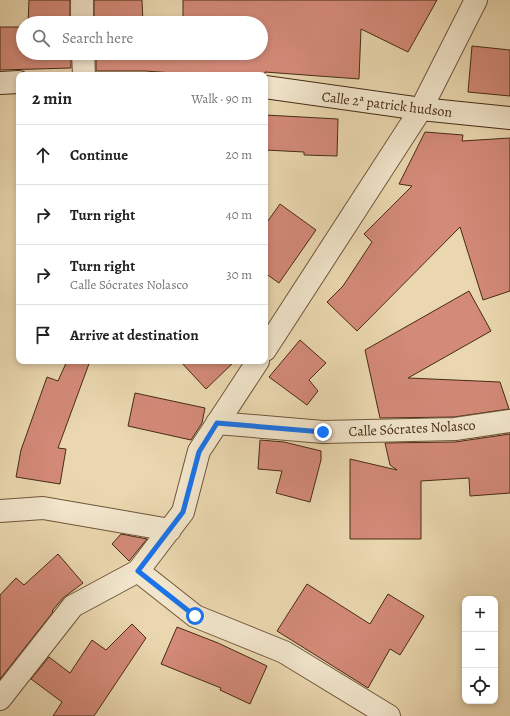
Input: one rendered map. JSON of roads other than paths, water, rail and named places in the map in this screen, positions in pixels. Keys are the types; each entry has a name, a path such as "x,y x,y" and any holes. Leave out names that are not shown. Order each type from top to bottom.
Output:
{"street":[{"path":"82,0 82,16"},
{"path":"268,345 421,109 476,0"},
{"path":"83,60 84,72"},
{"path":"0,83 16,82"},
{"name":"Calle 2ª patrick hudson","path":"268,87 421,109 510,118"},
{"path":"0,699 73,606 138,571 170,530 183,512 199,452 256,364"},
{"name":"Calle Sócrates Nolasco","path":"217,423 323,432 455,429 510,421"},
{"path":"0,511 43,508 170,530"},
{"path":"138,571 195,616 284,652 389,716"}]}
